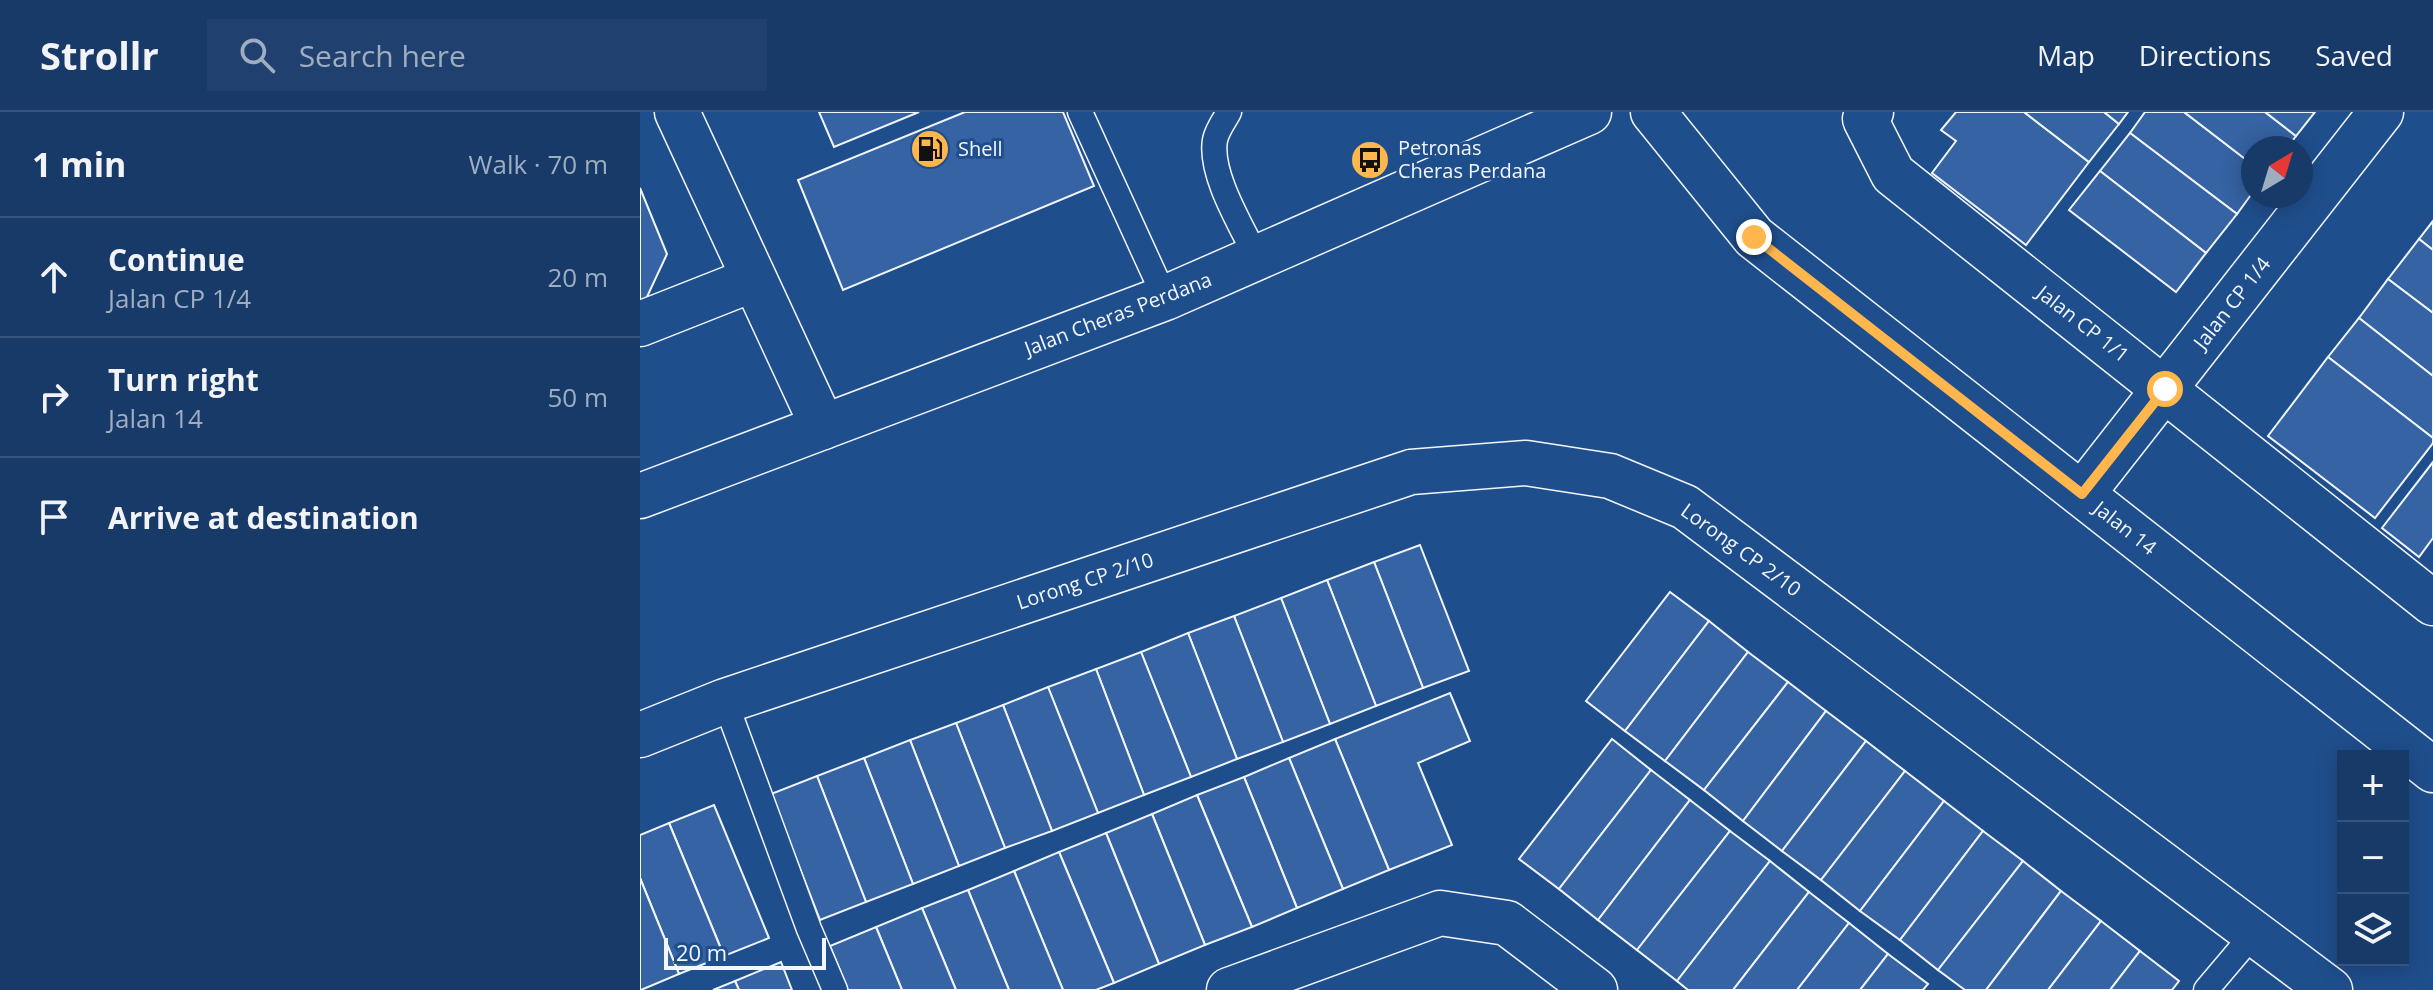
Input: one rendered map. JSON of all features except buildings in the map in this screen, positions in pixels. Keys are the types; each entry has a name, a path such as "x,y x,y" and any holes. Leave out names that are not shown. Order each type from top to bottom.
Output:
{"street":[{"path":"677,112 823,427"},
{"name":"Jalan 14","path":"1653,112 1754,237 2433,770"},
{"name":"Jalan CP 1/4","path":"2082,494 2381,112"},
{"name":"Jalan Cheras Perdana","path":"640,496 1165,298 1569,116"},
{"name":"Jalan CP 1/1","path":"1868,116 1893,174 2433,603"},
{"path":"640,324 754,279"},
{"name":"Lorong CP 2/10","path":"640,735 725,701 1411,472 1526,463 1610,476 1685,507 2330,990"},
{"path":"1229,990 1440,913 1507,923 1595,990"}],"lane":[{"path":"1080,112 1165,298"},
{"path":"1229,112 1215,137 1219,176 1257,258"},
{"path":"725,701 809,929 835,990"},
{"path":"2206,990 2255,932"}],"place":[{"name":"Shell","path":"930,149"},
{"name":"Petronas Cheras Perdana","path":"1370,160"}],"route":[{"path":"1754,237 2082,494 2165,389"}]}
